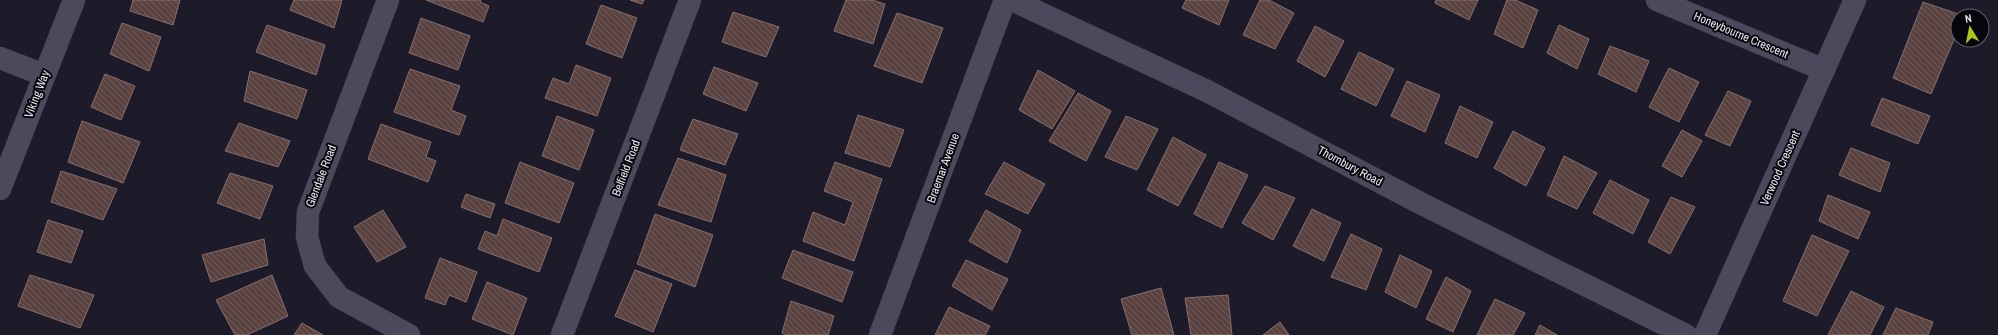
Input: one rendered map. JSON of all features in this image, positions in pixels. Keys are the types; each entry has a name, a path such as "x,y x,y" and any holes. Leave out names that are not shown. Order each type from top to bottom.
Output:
{"street":[{"name":"Viking Way","path":"0,189 74,0"},
{"name":"Glendale Road","path":"388,0 308,212 307,237 314,266 339,297 409,335"},
{"name":"Belfield Road","path":"562,335 690,0"},
{"name":"Braemar Avenue","path":"880,335 1005,0"},
{"name":"Thornbury Road","path":"1012,0 1208,91 1422,204 1686,335"},
{"name":"Honeybourne Crescent","path":"1657,0 1824,70"},
{"name":"Verwood Crescent","path":"1705,335 1854,0"},
{"path":"0,58 44,75"}],"building":[{"path":"133,0 180,0 173,25 130,11"},
{"path":"294,0 342,0 334,28 290,10"},
{"path":"426,0 481,0 480,2 489,6 483,22"},
{"path":"630,0 644,0 642,4"},
{"path":"846,0 872,0 885,4 873,44 834,31"},
{"path":"1186,0 1229,0 1219,25 1182,8"},
{"path":"1260,0 1269,0 1294,13 1275,49 1243,35"},
{"path":"1436,0 1478,0 1469,20 1435,3"},
{"path":"1507,0 1515,0 1538,10 1523,48 1494,34"},
{"path":"1923,2 1950,11 1950,48 1931,94 1893,78"},
{"path":"601,5 637,18 622,58 586,44"},
{"path":"733,12 779,27 766,57 722,42"},
{"path":"897,13 943,28 922,83 874,66"},
{"path":"421,18 470,36 458,70 409,53"},
{"path":"122,23 161,37 149,71 110,54"},
{"path":"267,25 325,45 316,75 256,52"},
{"path":"1559,25 1589,39 1577,69 1547,53"},
{"path":"1315,26 1344,41 1325,77 1297,61"},
{"path":"1610,46 1649,61 1636,92 1598,74"},
{"path":"1359,52 1394,69 1376,106 1341,89"},
{"path":"576,65 611,78 597,116 545,98 553,78 569,84"},
{"path":"714,67 758,83 746,111 703,94"},
{"path":"1669,68 1699,82 1679,122 1649,107"},
{"path":"410,69 460,86 451,110 466,116 459,135 394,112"},
{"path":"1038,70 1075,91 1052,129 1019,110"},
{"path":"250,71 307,90 297,119 244,101"},
{"path":"105,74 135,86 121,120 91,107"},
{"path":"1407,81 1440,95 1425,132 1391,116"},
{"path":"1728,91 1751,101 1730,146 1705,135"},
{"path":"1078,93 1111,111 1086,161 1049,141"},
{"path":"1882,98 1930,116 1918,144 1871,125"},
{"path":"1460,106 1493,122 1477,158 1445,143"},
{"path":"858,115 904,130 890,167 845,153"},
{"path":"557,116 594,130 579,170 542,156"},
{"path":"1126,116 1158,129 1137,170 1105,157"},
{"path":"693,119 738,134 725,165 680,150"},
{"path":"82,121 140,142 123,183 68,162"},
{"path":"239,123 290,141 278,167 225,151"},
{"path":"381,124 431,142 426,157 436,161 428,182 368,159"},
{"path":"1682,130 1702,141 1682,177 1662,166"},
{"path":"1513,131 1545,148 1526,186 1494,168"},
{"path":"1173,137 1206,155 1178,206 1147,190"},
{"path":"1851,148 1890,163 1880,192 1839,175"},
{"path":"1564,156 1597,173 1577,209 1547,195"},
{"path":"678,158 726,175 711,222 658,205"},
{"path":"520,162 574,183 559,223 505,203"},
{"path":"835,162 882,179 854,261 803,241 813,212 845,225 853,202 824,191"},
{"path":"1004,162 1045,184 1028,214 985,194"},
{"path":"1219,162 1248,175 1222,228 1194,214"},
{"path":"61,171 117,189 103,220 51,202"},
{"path":"230,173 273,186 260,219 217,203"},
{"path":"1610,180 1649,200 1633,234 1593,213"},
{"path":"1265,186 1295,198 1273,240 1242,223"},
{"path":"466,194 495,204 490,218 461,207"},
{"path":"1828,195 1870,212 1858,239 1819,221"},
{"path":"1671,197 1695,207 1670,254 1648,242"},
{"path":"1312,209 1341,223 1324,261 1293,246"},
{"path":"383,210 406,247 377,262 354,227"},
{"path":"986,210 1021,230 1007,263 969,241"},
{"path":"655,214 713,235 695,287 637,264"},
{"path":"503,219 552,238 539,272 478,249 485,231 497,236"},
{"path":"48,220 83,231 71,263 37,252"},
{"path":"1351,234 1382,249 1366,290 1331,277"},
{"path":"1812,235 1849,251 1817,316 1783,301"},
{"path":"264,239 268,265 211,282 202,255"},
{"path":"793,250 853,272 842,302 782,278"},
{"path":"1400,255 1432,271 1416,308 1385,292"},
{"path":"440,258 477,272 466,302 449,295 445,305 425,298"},
{"path":"966,260 1008,279 992,310 952,286"},
{"path":"635,270 672,284 653,332 615,316"},
{"path":"30,275 94,295 80,328 18,306"},
{"path":"272,275 288,316 247,335 235,335 216,300"},
{"path":"1446,277 1471,291 1453,332 1426,319"},
{"path":"487,282 527,298 513,335 472,319"},
{"path":"1161,288 1174,335 1132,335 1121,299"},
{"path":"1851,291 1884,307 1870,335 1828,335"},
{"path":"1228,295 1232,335 1191,335 1185,298"},
{"path":"1495,299 1525,313 1513,335 1477,335"},
{"path":"791,301 834,316 828,335 786,335 782,333"},
{"path":"949,307 990,326 985,335 935,335"},
{"path":"1896,308 1933,322 1928,335 1883,335"},
{"path":"1280,322 1289,335 1263,335"},
{"path":"302,323 323,335 294,335"},
{"path":"1540,325 1557,335 1535,335"}]}
